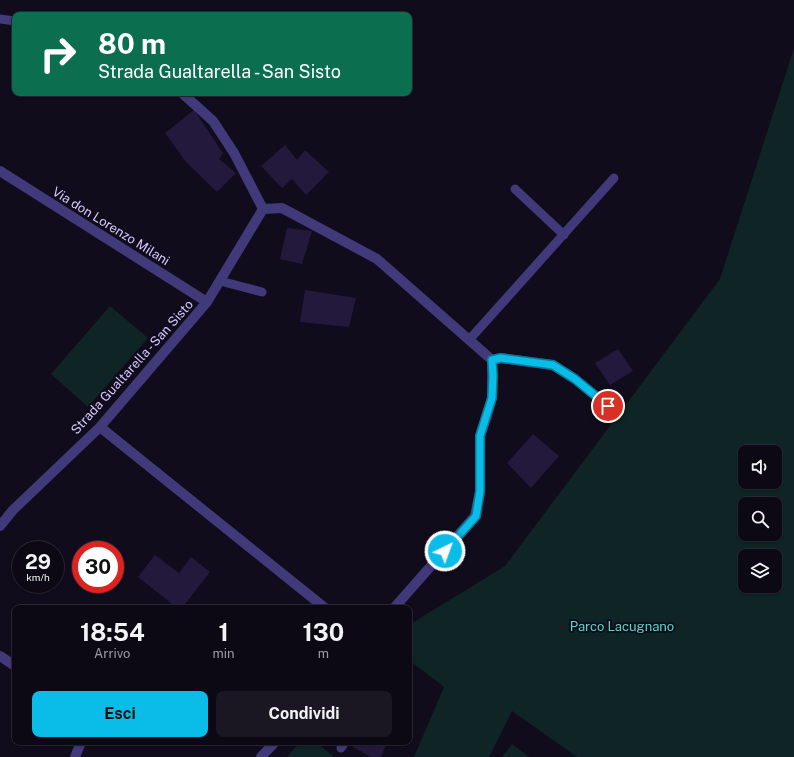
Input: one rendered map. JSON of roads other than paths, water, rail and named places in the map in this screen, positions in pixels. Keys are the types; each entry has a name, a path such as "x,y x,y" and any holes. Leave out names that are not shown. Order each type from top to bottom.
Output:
{"street":[{"path":"185,96 213,121 234,153 263,209 282,208 377,259 492,360 492,398 480,436 480,491 476,516 397,605"},
{"name":"Via don Lorenzo Milani","path":"0,171 207,302"},
{"name":"Strada Gualtarella - San Sisto","path":"0,526 12,510 100,427 207,302 263,209"},
{"path":"492,360 501,358 553,365 575,379 608,406"},
{"path":"100,427 321,605"},
{"path":"0,656 12,664"},
{"path":"75,757 80,745"},
{"path":"261,757 272,745"}],"lane":[{"path":"0,19 12,21"},
{"path":"469,340 614,178"},
{"path":"515,190 564,235"},
{"path":"220,281 262,292"}],"park label":[{"name":"Parco Lacugnano","path":"622,626"}]}
